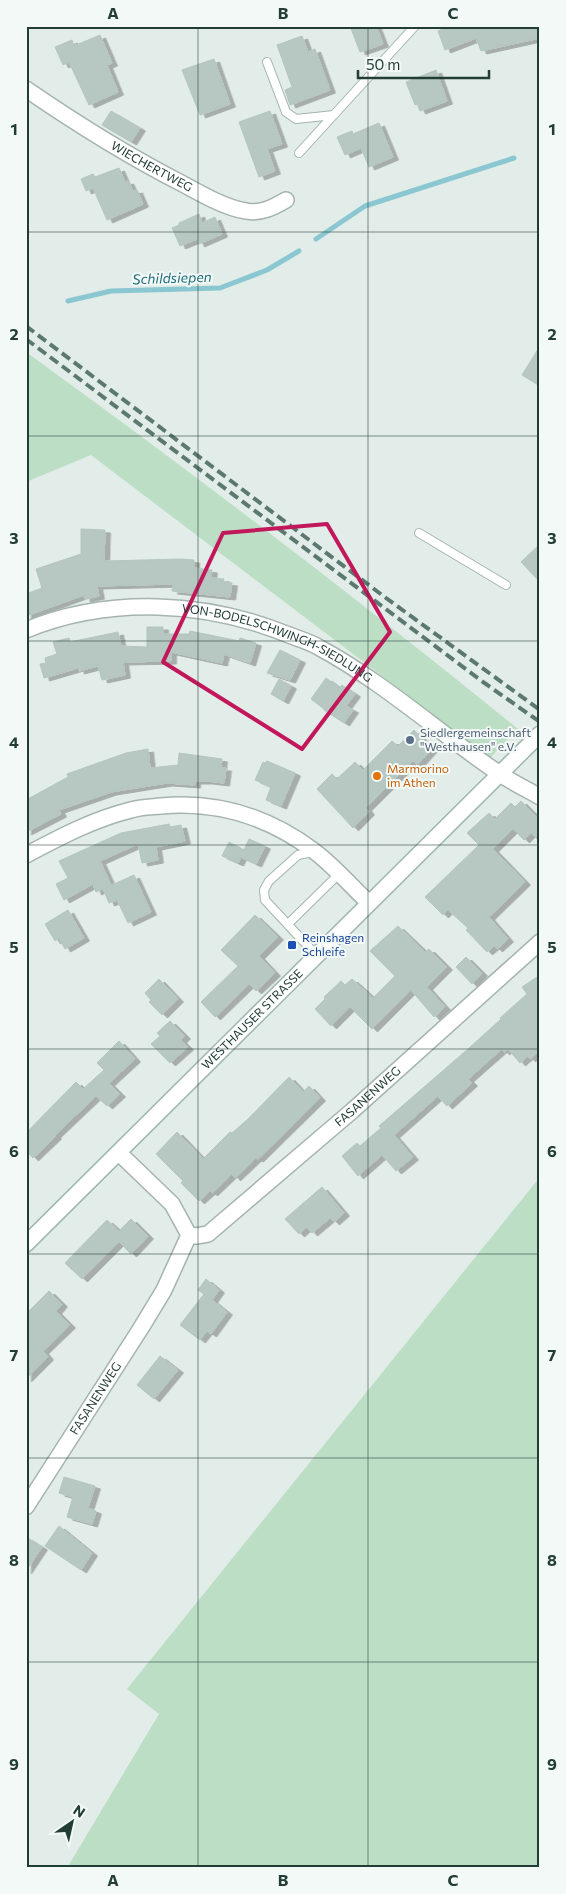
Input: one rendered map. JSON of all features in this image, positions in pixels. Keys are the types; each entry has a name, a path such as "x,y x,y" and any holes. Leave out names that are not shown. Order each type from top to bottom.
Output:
{"street":[{"name":"WIECHERTWEG","path":"26,89 112,146 155,170 220,202 246,211 260,211 272,208 286,200"},
{"name":"VON-BODELSCHWINGH-SIEDLUNG","path":"26,630 61,618 144,607 202,610 255,622 319,647 360,673 501,771"},
{"name":"WESTHAUSER STRASSE","path":"26,1244 540,734"},
{"path":"501,771 540,797"},
{"path":"26,855 81,828 114,814 133,809 190,805 226,809 250,815 290,835 315,852 369,903"},
{"name":"FASANENWEG","path":"26,1506 164,1290 189,1234 196,1236 208,1234 352,1111 540,942"},
{"path":"119,1153 172,1204 189,1234"}],"lane":[{"path":"299,153 415,26"},
{"path":"267,62 286,112 296,119 334,115"},
{"path":"419,533 506,585"},
{"path":"315,852 298,855 269,881 264,890 265,900 317,956"},
{"path":"288,924 339,874"}],"highlighted area":[{"path":"327,524 390,632 302,749 163,662 223,533"}],"green space":[{"path":"26,352 275,537 518,729 490,758 91,455 26,482"},
{"path":"540,1177 540,1868 67,1868 159,1714 127,1689"}],"building":[{"path":"350,26 376,26 383,44 360,52"},
{"path":"450,26 540,26 540,38 481,51 476,38 445,50 438,31"},
{"path":"100,35 112,63 107,65 118,92 89,105 69,62 63,65 55,47 72,40 74,46"},
{"path":"302,36 308,52 315,49 330,90 290,105 285,90 292,87 277,45"},
{"path":"214,59 230,104 200,115 182,70"},
{"path":"436,70 447,101 420,111 417,104 415,105 406,82"},
{"path":"111,111 140,128 131,142 102,125"},
{"path":"270,111 282,144 267,149 275,171 259,177 239,122"},
{"path":"379,123 393,157 369,167 361,148 345,155 337,137 352,131 353,134"},
{"path":"119,168 125,182 128,181 133,191 137,190 143,204 107,220 93,188 86,191 81,179 93,174 95,177"},
{"path":"199,214 202,223 215,217 222,234 199,244 197,239 180,246 172,228"},
{"path":"540,346 540,386 522,375"},
{"path":"81,529 105,530 104,561 194,560 194,568 212,570 211,578 224,579 223,582 232,583 230,597 172,591 173,584 97,586 99,596 85,599 84,595 26,616 26,594 42,588 36,569 81,554"},
{"path":"540,544 540,582 521,562"},
{"path":"147,627 163,627 163,634 189,634 190,631 239,641 240,638 256,643 250,663 224,654 222,663 171,652 171,661 123,662 125,675 102,680 98,666 79,671 78,668 44,678 40,664 46,663 45,658 57,654 53,642 69,638 70,642 118,632 121,646 147,647"},
{"path":"280,650 300,660 290,680 267,673"},
{"path":"326,678 340,688 342,685 355,694 346,706 353,710 344,723 311,699"},
{"path":"279,679 291,686 283,701 271,694"},
{"path":"414,730 432,749 417,765 413,761 366,808 369,812 353,828 317,789 332,774 337,779 355,762 363,770 392,741 398,746"},
{"path":"148,749 150,768 178,765 179,753 222,759 221,768 226,768 224,783 195,781 195,785 167,783 111,792 59,810 61,814 26,832 26,800 68,777 67,774 126,753"},
{"path":"267,761 295,773 281,806 266,800 271,787 255,780 263,762"},
{"path":"521,801 540,820 540,842 531,833 524,840 513,829 493,849 525,882 489,917 508,939 497,949 494,946 487,952 466,930 468,928 448,910 443,915 425,897 479,845 467,833 489,813 495,819 511,803 515,807"},
{"path":"169,824 170,827 181,825 185,841 156,847 158,860 142,863 138,844 100,861 111,885 96,892 93,884 64,900 56,884 68,878 59,861 121,833"},
{"path":"249,839 265,846 256,864 241,857 238,863 222,856 229,842 244,850"},
{"path":"134,875 151,912 128,923 117,900 109,903 103,889"},
{"path":"68,910 84,938 65,949 59,938 55,941 45,924"},
{"path":"255,915 278,937 259,956 275,973 256,991 249,984 215,1017 201,1002 238,966 221,950"},
{"path":"398,926 425,952 429,949 447,967 427,987 445,1007 434,1017 411,990 372,1029 350,1007 331,1026 315,1009 325,999 324,997 341,981 345,985 352,979 373,998 395,976 370,951"},
{"path":"466,957 482,973 472,984 456,967"},
{"path":"540,975 540,1050 530,1059 528,1056 520,1063 508,1049 504,1052 502,1049 468,1079 472,1083 447,1106 438,1096 394,1135 413,1157 396,1171 382,1155 358,1176 342,1156 357,1143 360,1146 381,1128 379,1126 501,1019 527,994 522,987"},
{"path":"159,979 178,999 162,1015 149,1002 151,1000 145,993"},
{"path":"170,1021 185,1036 181,1040 188,1047 170,1063 151,1044 160,1036 157,1033"},
{"path":"119,1041 135,1059 109,1083 120,1094 107,1106 96,1096 33,1158 26,1151 26,1133 76,1082 83,1089 104,1070 97,1063"},
{"path":"289,1077 303,1092 309,1086 320,1098 258,1159 256,1158 235,1178 232,1174 212,1193 210,1191 199,1201 181,1183 183,1181 156,1154 177,1132 203,1159 230,1132 232,1133 248,1119"},
{"path":"322,1187 344,1213 334,1222 330,1218 312,1233 307,1227 299,1234 285,1219"},
{"path":"131,1219 148,1236 131,1254 119,1242 82,1279 65,1263 107,1220 119,1231"},
{"path":"206,1279 219,1290 212,1300 227,1312 211,1334 207,1331 200,1340 180,1325 204,1294 198,1290"},
{"path":"49,1291 62,1304 56,1311 70,1325 43,1351 48,1357 26,1379 26,1314"},
{"path":"160,1356 178,1370 154,1399 137,1385"},
{"path":"64,1477 95,1486 88,1508 96,1511 92,1524 67,1517 73,1497 59,1493"},
{"path":"59,1526 92,1553 81,1570 45,1546"},
{"path":"26,1537 42,1547 26,1571"}],"waterway":[{"name":"Schildsiepen","path":"316,239 365,206 514,158"},
{"name":"Schildsiepen","path":"68,301 111,291 220,288 267,270 299,251"}],"railway":[{"path":"26,326 386,598 540,710"},
{"path":"26,339 483,682 540,722"}],"place":[{"name":"Siedlergemeinschaft \"Westhausen\" e.V.","path":"410,740"},
{"name":"Marmorino im Athen","path":"377,776"},
{"name":"Reinshagen Schleife","path":"292,945"}]}
